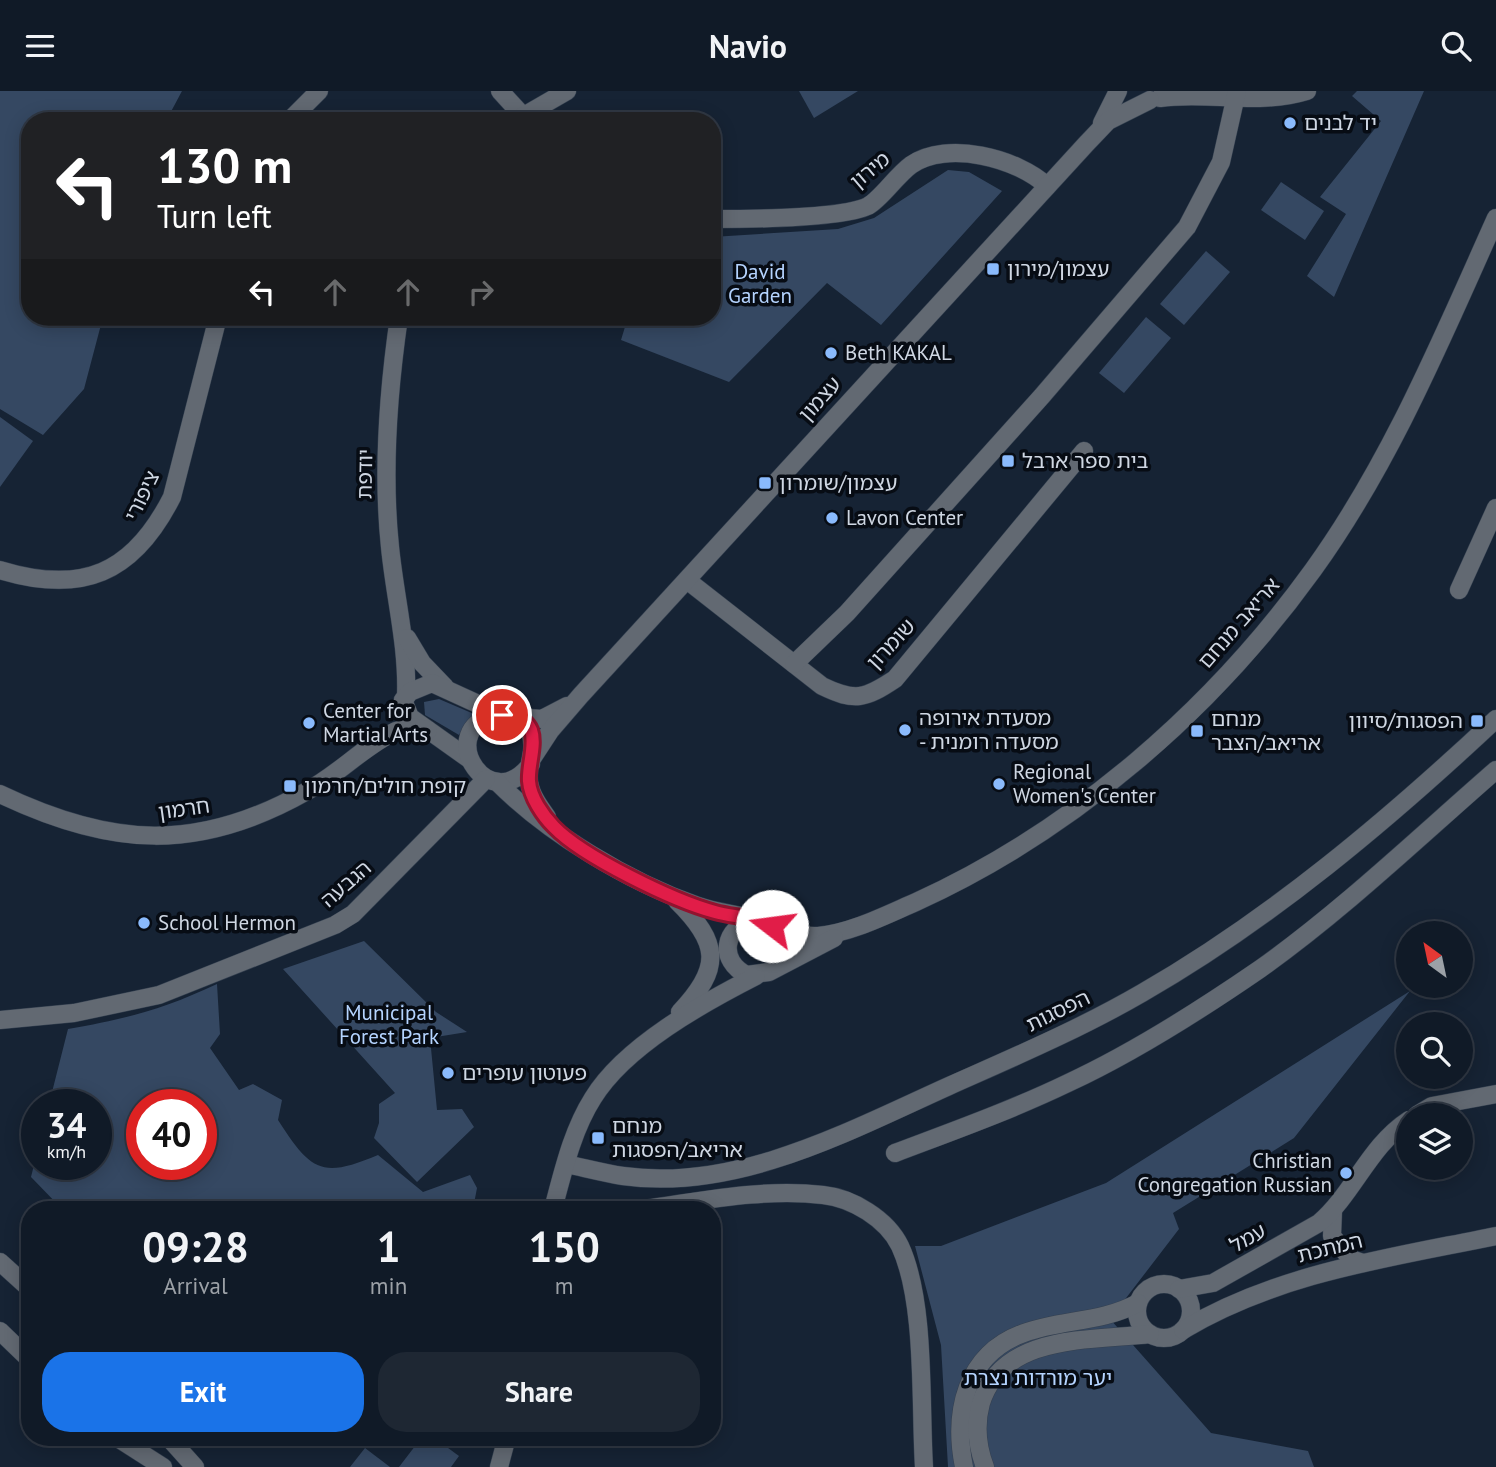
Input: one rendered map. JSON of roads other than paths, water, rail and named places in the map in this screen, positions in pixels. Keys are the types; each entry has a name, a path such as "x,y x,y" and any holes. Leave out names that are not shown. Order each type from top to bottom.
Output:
{"street":[{"path":"298,112 319,91"},
{"path":"500,91 515,112"},
{"path":"530,112 567,91"},
{"name":"עצמון","path":"1095,135 1118,91"},
{"path":"1126,91 1140,100 1176,92 1307,91"},
{"path":"794,664 847,613 892,563 1051,386 1187,227 1221,162 1237,93"},
{"name":"עצמון","path":"532,760 550,731 581,695 1095,135 1125,111 1159,97"},
{"name":"מירון","path":"721,219 841,212 869,205 906,169 933,155 961,154 1016,167 1036,176 1047,186"},
{"name":"אריאב מנחם","path":"867,922 970,875 1068,813 1153,749 1218,683 1314,569 1353,509 1434,357 1496,218"},
{"name":"ציפורי","path":"0,570 34,580 74,581 109,571 138,549 158,524 172,497 216,326"},
{"name":"יודפת","path":"398,326 390,379 387,501 395,596 407,663 405,698"},
{"name":"שומרון","path":"688,581 822,686 839,695 860,698 895,679 1084,451"},
{"path":"1459,590 1496,508"},
{"name":"יודפת","path":"403,631 422,663 444,687"},
{"path":"469,759 411,717 405,698 432,683 528,728 534,738 528,779 531,791 555,828"},
{"name":"עצמון","path":"507,716 542,719 581,695"},
{"name":"חרמון","path":"362,753 391,720 405,698"},
{"path":"507,716 486,718 476,726 467,747 469,759 477,772 603,860 692,904 754,920 789,934 822,936 867,922"},
{"name":"הפסגות","path":"566,1164 625,1176 665,1176 696,1174 768,1161 861,1126 1074,1030 1143,993 1281,899 1356,843 1496,719"},
{"name":"חרמון","path":"0,794 73,825 115,834 167,837 203,832 270,810 307,792 396,731 412,727 428,730"},
{"path":"492,780 509,781 524,773 532,760"},
{"path":"895,1153 1069,1083 1139,1046 1202,1006 1260,969 1310,930 1496,770"},
{"name":"הגבעה","path":"0,1020 74,1013 159,995 335,925 353,913 492,780"},
{"path":"654,1040 700,991 712,965 711,951 700,925 670,895"},
{"path":"692,904 718,929 738,971 764,972 781,957 782,942 772,926"},
{"path":"710,1000 725,981 732,932 738,925 754,920"},
{"path":"555,1201 566,1164 593,1097 618,1068 710,1000 867,922"},
{"path":"1448,1103 1496,1094"},
{"name":"עמל","path":"1179,1289 1213,1283 1303,1234 1333,1211 1380,1146 1396,1132"},
{"path":"706,1201 761,1194 826,1195 870,1213 886,1227 899,1245 909,1275 916,1325 924,1467"},
{"path":"1333,1211 1332,1236 1351,1259 1363,1263"},
{"name":"המתכת","path":"1183,1330 1221,1309 1285,1284 1363,1263 1496,1236"},
{"path":"0,1262 21,1281"},
{"path":"964,1467 959,1433 962,1401 976,1369 988,1355 1025,1332 1101,1319 1138,1303 1143,1295 1158,1285 1179,1289 1190,1306 1188,1323 1183,1330 1168,1338 1150,1334 1049,1345 1023,1353 1011,1361 990,1381 980,1408 977,1439 985,1467"},
{"path":"1138,1303 1139,1321 1150,1334"},
{"path":"0,1331 21,1351"},
{"path":"130,1446 163,1467"},
{"path":"176,1446 195,1467"},
{"path":"499,1467 505,1446"},
{"path":"506,1446 506,1467"}],"place":[{"name":"יד לבנים","path":"1290,123"},
{"name":"עצמון/מירון","path":"993,269"},
{"name":"Beth KAKAL","path":"831,353"},
{"name":"בית ספר ארבל","path":"1008,461"},
{"name":"עצמון/שומרון","path":"765,483"},
{"name":"Lavon Center","path":"832,518"},
{"name":"הפסגות/סיוון","path":"1477,721"},
{"name":"Center for Martial Arts","path":"309,723"},
{"name":"מסעדת אירופה - מסעדה רומנית","path":"905,730"},
{"name":"מנחם אריאב/הצבר","path":"1197,731"},
{"name":"Regional Women's Center","path":"999,784"},
{"name":"קופת חולים/חרמון","path":"290,786"},
{"name":"School Hermon","path":"144,923"},
{"name":"פעוטון עופרים","path":"448,1073"},
{"name":"מנחם אריאב/הפסגות","path":"598,1138"},
{"name":"Christian Congregation Russian","path":"1346,1173"}],"park label":[{"name":"David Garden","path":"760,284"},
{"name":"Municipal Forest Park","path":"389,1025"},
{"name":"יער מורדות נצרת","path":"1038,1378"}]}
